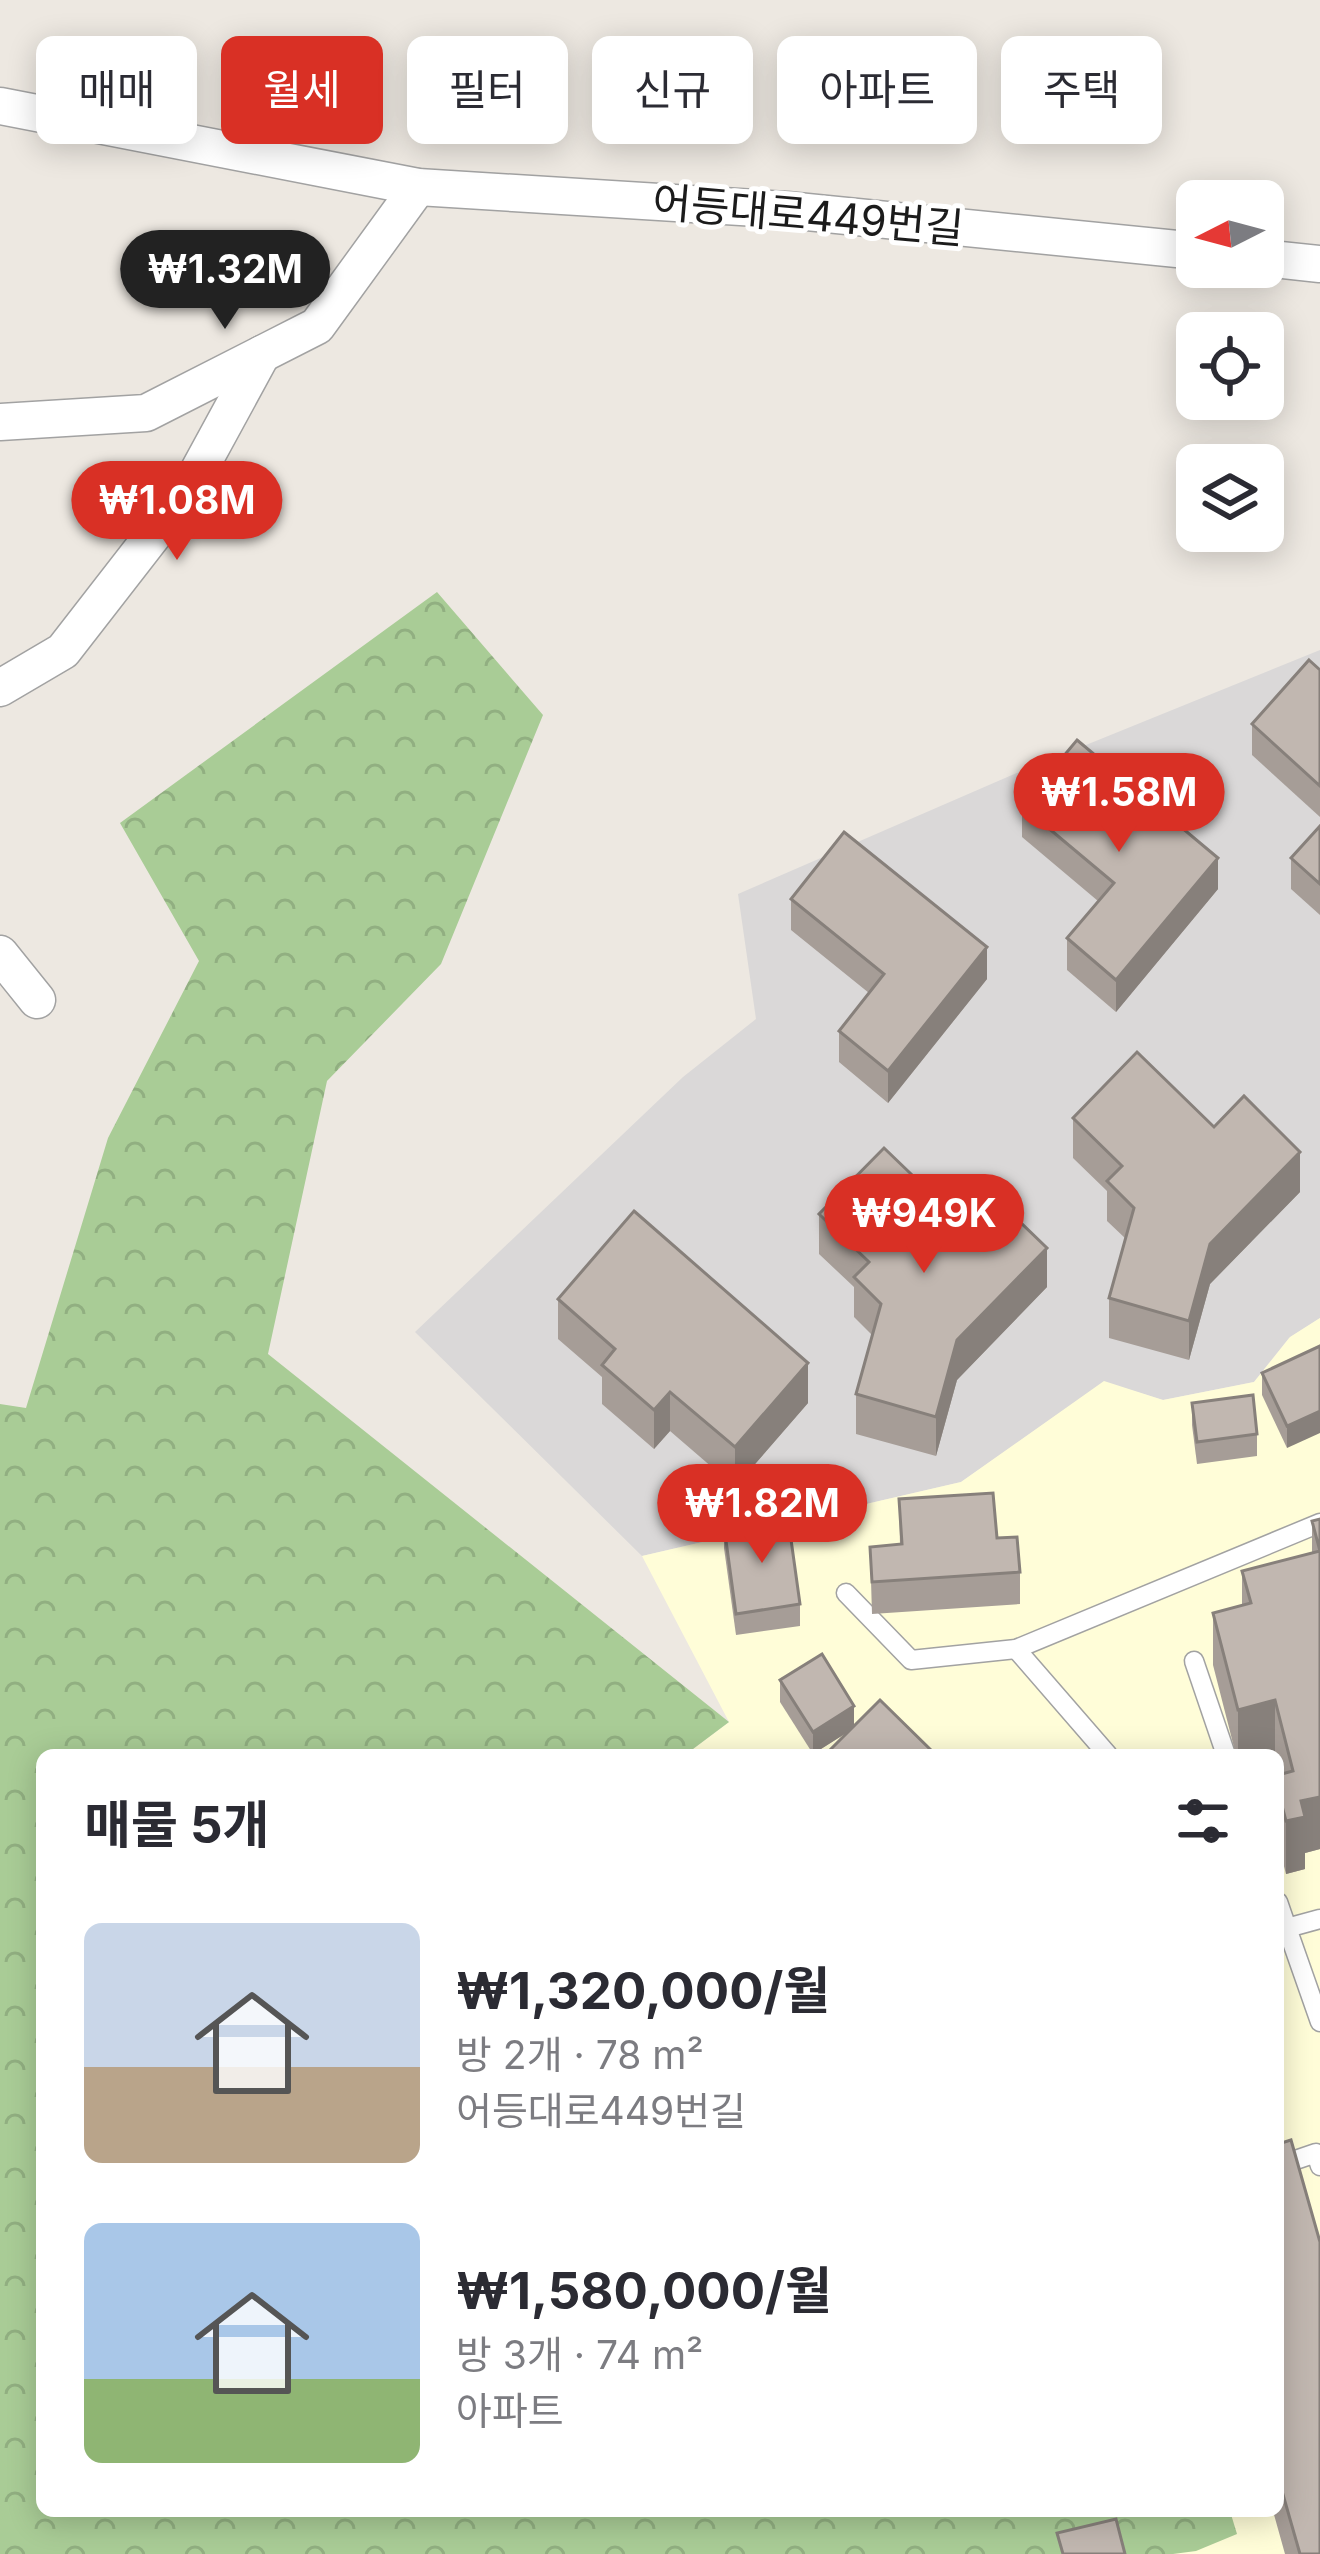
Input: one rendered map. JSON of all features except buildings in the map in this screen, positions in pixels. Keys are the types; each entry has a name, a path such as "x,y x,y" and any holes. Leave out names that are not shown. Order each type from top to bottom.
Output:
{"street":[{"name":"어등대로449번길","path":"0,106 418,187 787,210 1176,249"},
{"path":"0,422 146,412 317,326 418,187"},
{"path":"1284,260 1320,264"},
{"path":"0,688 63,651 188,490 262,354"},
{"path":"0,954 37,1000"}],"lane":[{"path":"846,1593 911,1660 1016,1649 1320,1523"},
{"path":"1016,1649 1103,1749"},
{"path":"1193,1661 1224,1749"},
{"path":"1284,1919 1320,2022"},
{"path":"1287,1928 1320,1919"},
{"path":"1284,2165 1319,2157"}],"shaded area":[{"path":"1320,650 1320,1318 1289,1338 1254,1382 1163,1400 1104,1382 961,1482 642,1556 415,1332 683,1077 756,1019 738,894 1012,775"},
{"path":"1320,1318 1320,2554 838,2554 817,2517 1284,2517 1284,1749 693,1749 729,1722 642,1556 961,1482 1104,1381 1163,1400 1254,1382 1290,1337"}],"green space":[{"path":"437,592 543,715 441,964 327,1081 268,1354 729,1722 693,1749 36,1749 36,2517 1232,2517 1237,2534 1196,2551 1173,2554 0,2554 0,1404 26,1408 108,1138 199,961 120,823"}]}
